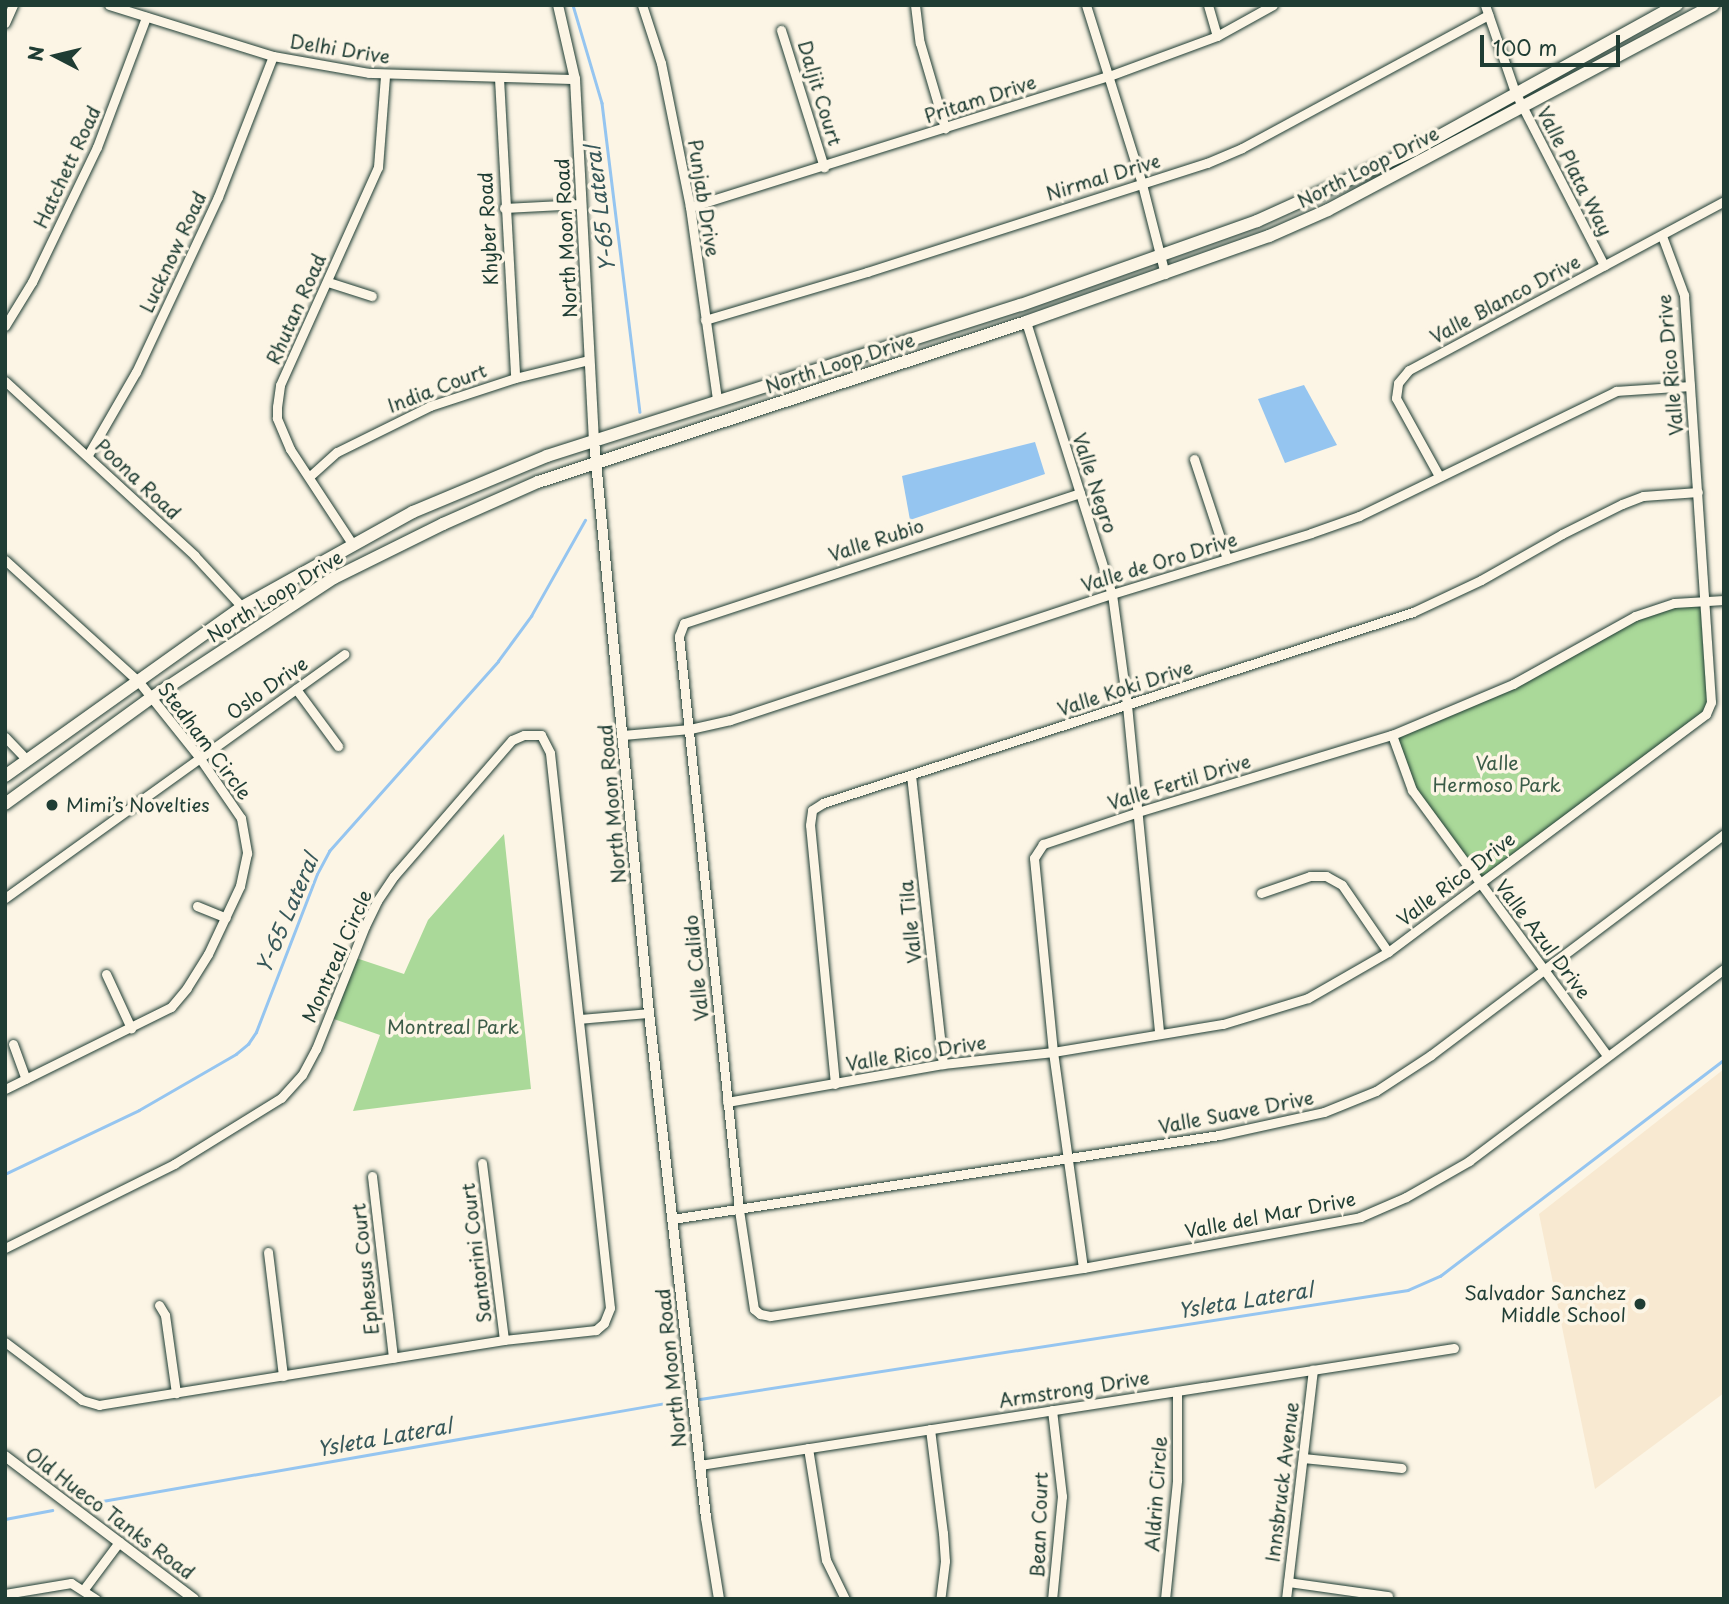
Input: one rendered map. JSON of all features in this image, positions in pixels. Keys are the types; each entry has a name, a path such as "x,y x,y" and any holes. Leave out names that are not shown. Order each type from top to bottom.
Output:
{"main road":[{"name":"North Loop Drive","path":"5,776 242,607 413,512 490,478 594,441 1021,305 1257,220 1401,155 1677,5"},
{"name":"North Loop Drive","path":"5,804 151,698 334,578 526,487 1026,322 1165,274 1328,211 1713,5"}],"street":[{"path":"5,23 13,5"},
{"name":"Delhi Drive","path":"109,5 273,56 385,75 575,79"},
{"name":"North Moon Road","path":"558,5 575,79 594,441 649,1013 700,1465 719,1599"},
{"name":"Punjab Drive","path":"642,5 661,63 690,207 717,400"},
{"path":"915,5 920,43 945,128"},
{"path":"1086,5 1142,184 1158,256 1165,274"},
{"path":"1208,5 1217,36"},
{"name":"Pritam Drive","path":"690,207 1109,76 1217,36 1273,5"},
{"name":"Valle Plata Way","path":"1487,10 1515,92 1604,265"},
{"name":"Nirmal Drive","path":"705,320 867,272 1142,184 1242,148 1487,10"},
{"name":"Hatchett Road","path":"5,326 32,282 97,147 146,17"},
{"name":"Daljit Court","path":"781,30 824,167"},
{"name":"Lucknow Road","path":"88,455 136,372 212,209 273,56"},
{"name":"Rhutan Road","path":"353,545 281,430 277,407 280,385 378,167 385,75"},
{"name":"Khyber Road","path":"499,78 515,378"},
{"name":"Valle Blanco Drive","path":"1439,476 1396,398 1398,383 1409,370 1724,201"},
{"path":"504,208 581,204"},
{"name":"Valle Rico Drive","path":"727,1102 943,1064 1053,1052 1158,1032 1223,1024 1270,1013 1308,998 1388,952 1706,714 1711,702 1684,295 1662,236"},
{"path":"328,282 372,296"},
{"name":"Valle Negro","path":"1026,322 1112,594 1127,705 1158,1032"},
{"name":"India Court","path":"310,476 337,452 429,407 515,378 589,360"},
{"name":"Poona Road","path":"5,381 195,556 242,607"},
{"name":"Valle de Oro Drive","path":"623,735 690,730 730,720 1359,516 1616,391 1690,386"},
{"path":"1194,459 1227,559"},
{"name":"Valle Koki Drive","path":"835,1084 810,825 812,810 823,803 1413,612 1481,580 1592,518 1643,496 1699,492"},
{"name":"Valle Rubio","path":"684,623 1080,493"},
{"name":"Stedham Circle","path":"5,560 139,682 199,757 241,818 247,840 244,872 226,918 208,954 181,997 170,1007 131,1028 5,1089"},
{"name":"Valle Fertil Drive","path":"1083,1268 1053,1052 1034,858 1043,844 1392,734 1513,684 1635,616 1674,603 1724,600"},
{"name":"Valle Calido","path":"684,623 679,636 739,1210 754,1309"},
{"name":"Oslo Drive","path":"5,898 344,654"},
{"path":"296,690 338,746"},
{"name":"Valle Azul Drive","path":"1392,734 1412,790 1606,1055"},
{"name":"Montreal Circle","path":"5,1248 174,1164 281,1098 302,1075 316,1049 377,901 394,876 512,740 524,735 541,735 550,753 610,1308 604,1323 596,1330 504,1340 99,1405 75,1395 5,1342"},
{"path":"5,737 27,760"},
{"name":"Valle Tila","path":"911,775 943,1064"},
{"name":"Valle Suave Drive","path":"672,1219 1068,1160 1219,1135 1324,1112 1387,1084 1431,1055 1724,834"},
{"path":"1261,893 1310,876 1326,876 1342,885 1388,952"},
{"path":"197,906 226,918"},
{"name":"Valle del Mar Drive","path":"754,1309 770,1316 1083,1268 1360,1217 1406,1197 1469,1161 1606,1055 1724,969"},
{"path":"106,974 131,1028"},
{"path":"579,1019 649,1013"},
{"path":"13,1044 26,1079"},
{"name":"Santorini Court","path":"482,1163 504,1340"},
{"name":"Ephesus Court","path":"372,1177 393,1359"},
{"path":"268,1252 283,1376"},
{"path":"159,1305 165,1315 176,1393"},
{"name":"Armstrong Drive","path":"700,1465 1454,1348"},
{"name":"Innsbruck Avenue","path":"1286,1599 1313,1370"},
{"name":"Aldrin Circle","path":"1166,1599 1177,1480 1177,1391"},
{"name":"Bean Court","path":"1052,1410 1062,1496 1052,1599"},
{"path":"930,1429 945,1561 940,1599"},
{"path":"808,1448 826,1560 845,1599"},
{"name":"Old Hueco Tanks Road","path":"5,1456 194,1599"},
{"path":"1303,1458 1401,1468"},
{"path":"84,1589 119,1542"},
{"path":"1288,1582 1388,1596"},
{"path":"5,1594 71,1583 96,1599"}],"shaded area":[{"name":"Salvador Sanchez Middle School","path":"1724,1069 1724,1393 1595,1489 1539,1214"}],"green space":[{"name":"Valle Hermoso Park","path":"1704,601 1711,702 1706,714 1478,883 1412,790 1392,735 1513,684 1635,616"},
{"name":"Montreal Park","path":"504,834 531,1089 353,1111 380,1035 328,1017 353,957 404,974 428,920"}],"water":[{"path":"1304,385 1337,445 1285,463 1258,399"},
{"path":"1035,442 1045,474 910,520 902,476"}],"waterway":[{"name":"Y-65 Lateral","path":"573,5 602,103 640,412"},
{"name":"Y-65 Lateral","path":"5,1174 139,1110 236,1054 248,1044 256,1032 317,874 329,851 498,661 531,616 585,520"},
{"name":"Ysleta Lateral","path":"700,1399 1408,1290 1440,1276 1724,1060"},
{"name":"Ysleta Lateral","path":"91,1503 683,1400"},
{"name":"Ysleta Lateral","path":"5,1519 52,1510"}],"place":[{"name":"Mimi’s Novelties","path":"52,805"},
{"name":"Salvador Sanchez Middle School","path":"1640,1304"}]}
